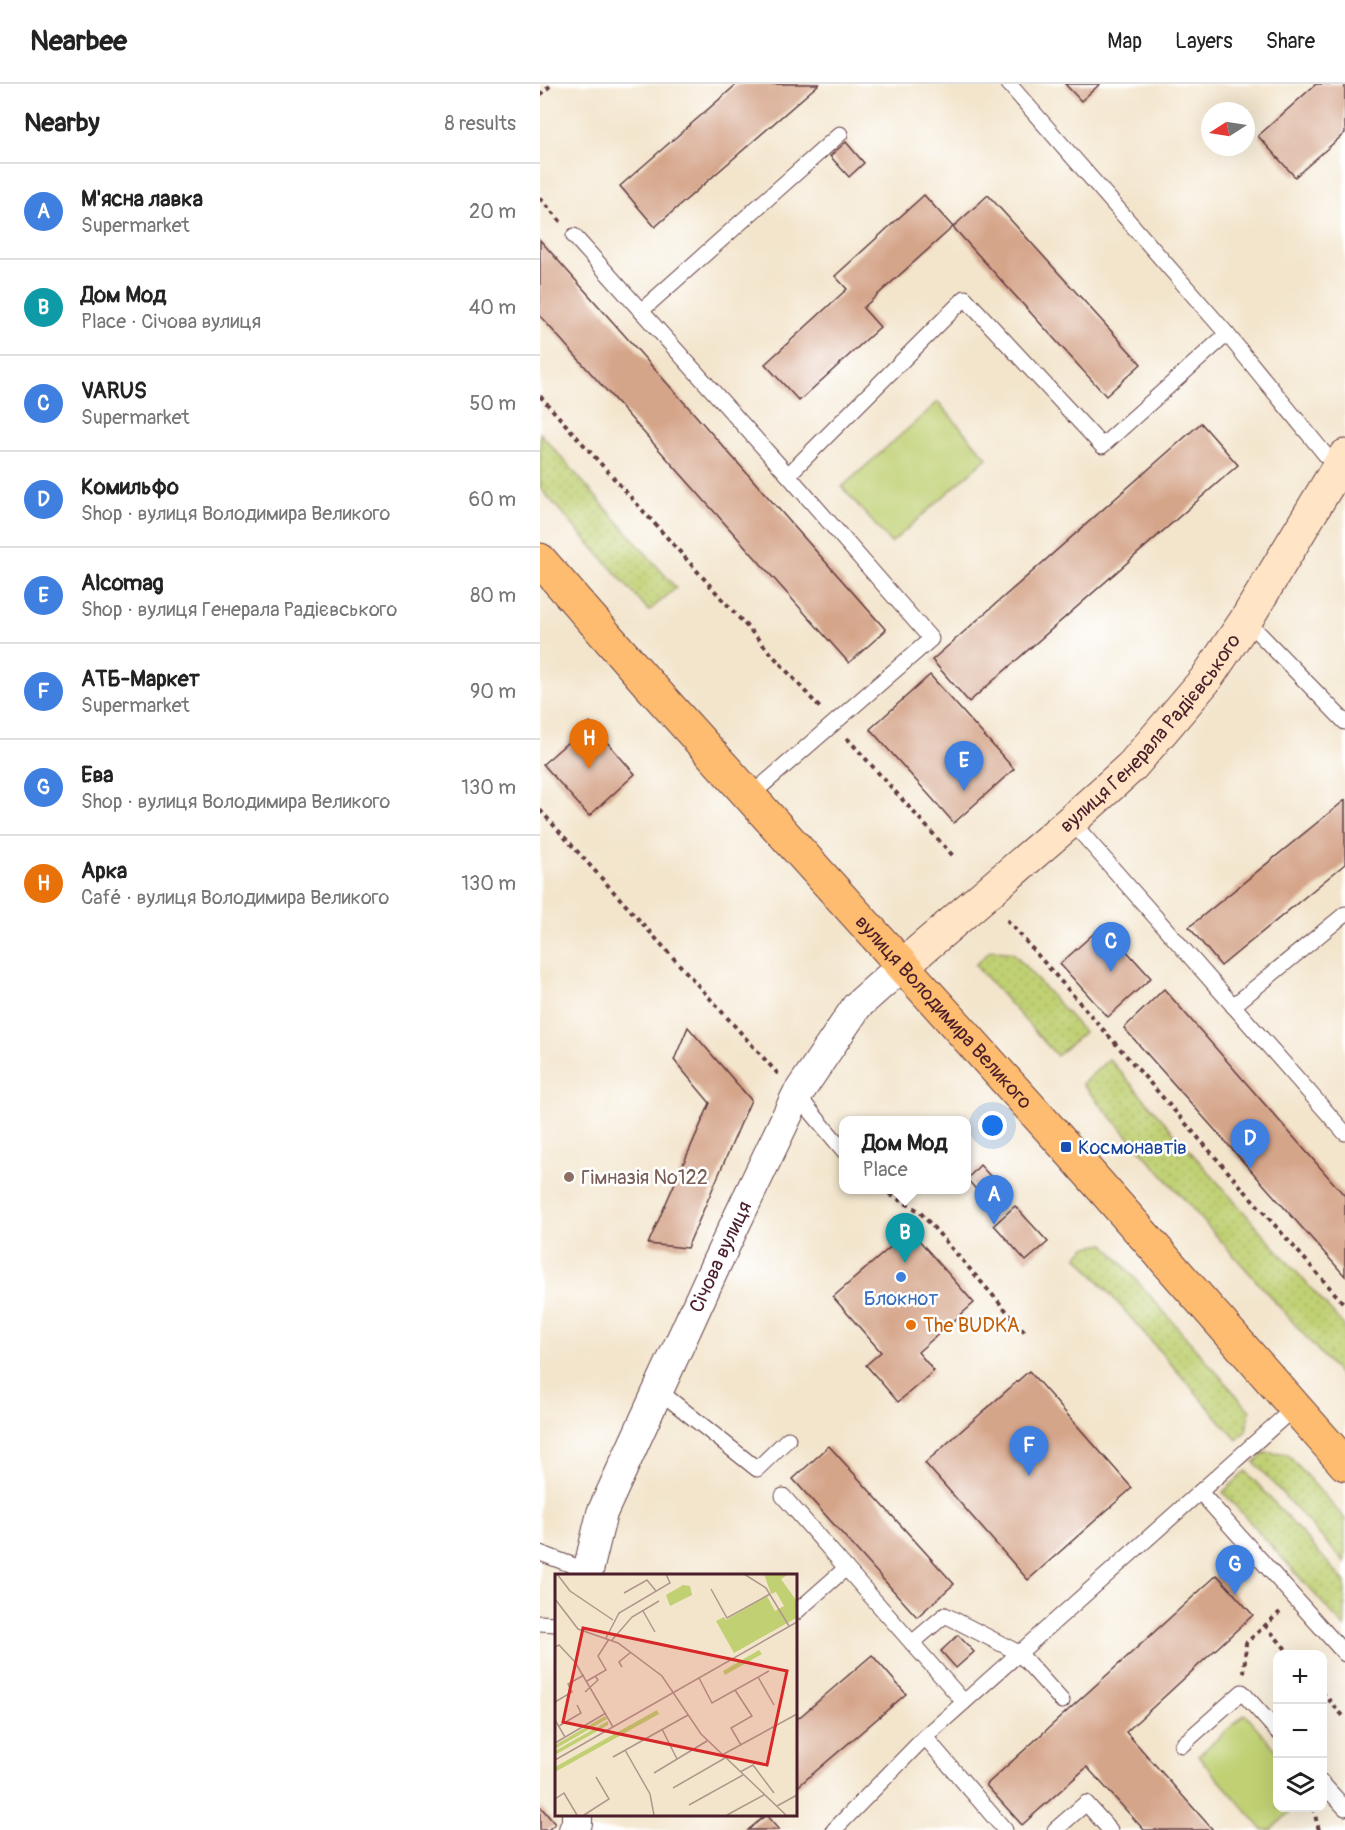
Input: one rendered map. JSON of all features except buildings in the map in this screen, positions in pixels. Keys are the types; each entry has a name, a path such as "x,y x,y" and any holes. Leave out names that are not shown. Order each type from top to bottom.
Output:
{"main road":[{"name":"вулиця Володимира Великого","path":"540,560 1175,1268 1345,1464"}],"street":[{"name":"вулиця Генерала Радієвського","path":"903,965 1132,766 1206,679 1246,620 1341,463"},
{"name":"Січова вулиця","path":"588,1573 602,1513 797,1095 857,1006 903,965"},
{"path":"574,1830 577,1815"}],"lane":[{"path":"1009,84 1341,463"},
{"path":"641,311 840,134"},
{"path":"574,236 931,639 750,796"},
{"path":"788,475 965,298 1102,447 1227,334"},
{"path":"1246,620 1345,722"},
{"path":"1071,821 1345,1133"},
{"path":"1233,1006 1345,914"},
{"path":"797,1095 839,1146"},
{"path":"658,1390 757,1469 788,1439"},
{"path":"834,1830 925,1737 964,1701 1294,1407"},
{"path":"1200,1492 1345,1654"},
{"path":"783,1496 964,1701"},
{"path":"540,1553 588,1573"},
{"path":"796,1612 846,1568"},
{"path":"912,1643 945,1616 1019,1653 1062,1701"},
{"path":"540,1623 555,1624"},
{"path":"1182,1745 1242,1692 1273,1726"},
{"path":"925,1737 1005,1830"},
{"path":"1327,1788 1345,1808"},
{"path":"1055,1830 1086,1803 1110,1830"}],"path":[{"path":"540,95 552,84"},
{"path":"540,198 574,236"},
{"path":"540,396 954,857"},
{"path":"540,810 797,1095"},
{"path":"1007,920 1345,1305"},
{"path":"889,1194 919,1211 1025,1332"},
{"path":"1242,1692 1246,1643 1295,1599"},
{"path":"1265,1625 1287,1650"},
{"path":"1327,1697 1345,1718"},
{"path":"1314,1812 1319,1830"}],"green space":[{"path":"938,402 987,458 891,543 842,487"},
{"path":"540,433 676,588 649,611 540,488"},
{"path":"991,950 1013,953 1084,1032 1057,1056 975,965"},
{"path":"1109,1059 1345,1327 1345,1381 1082,1084"},
{"path":"1105,1244 1250,1411 1246,1431 1237,1440 1077,1256 1086,1247"},
{"path":"1265,1453 1287,1454 1345,1519 1345,1563 1254,1462"},
{"path":"1246,1471 1345,1582 1345,1628 1223,1492"},
{"path":"1245,1714 1273,1746 1273,1812 1290,1812 1271,1830 1263,1830 1198,1756"}],"place":[{"name":"Арка","path":"589,769"},
{"name":"Alcomag","path":"964,791"},
{"name":"VARUS","path":"1111,972"},
{"name":"Космонавтів","path":"1066,1147"},
{"name":"Комильфо","path":"1250,1169"},
{"name":"Гімназія №122","path":"569,1177"},
{"name":"М'ясна лавка","path":"994,1225"},
{"name":"Дом Мод","path":"905,1263"},
{"name":"Блокнот","path":"901,1277"},
{"name":"The BUDKA","path":"911,1325"},
{"name":"АТБ-Маркет","path":"1029,1476"},
{"name":"Ева","path":"1235,1595"}]}
